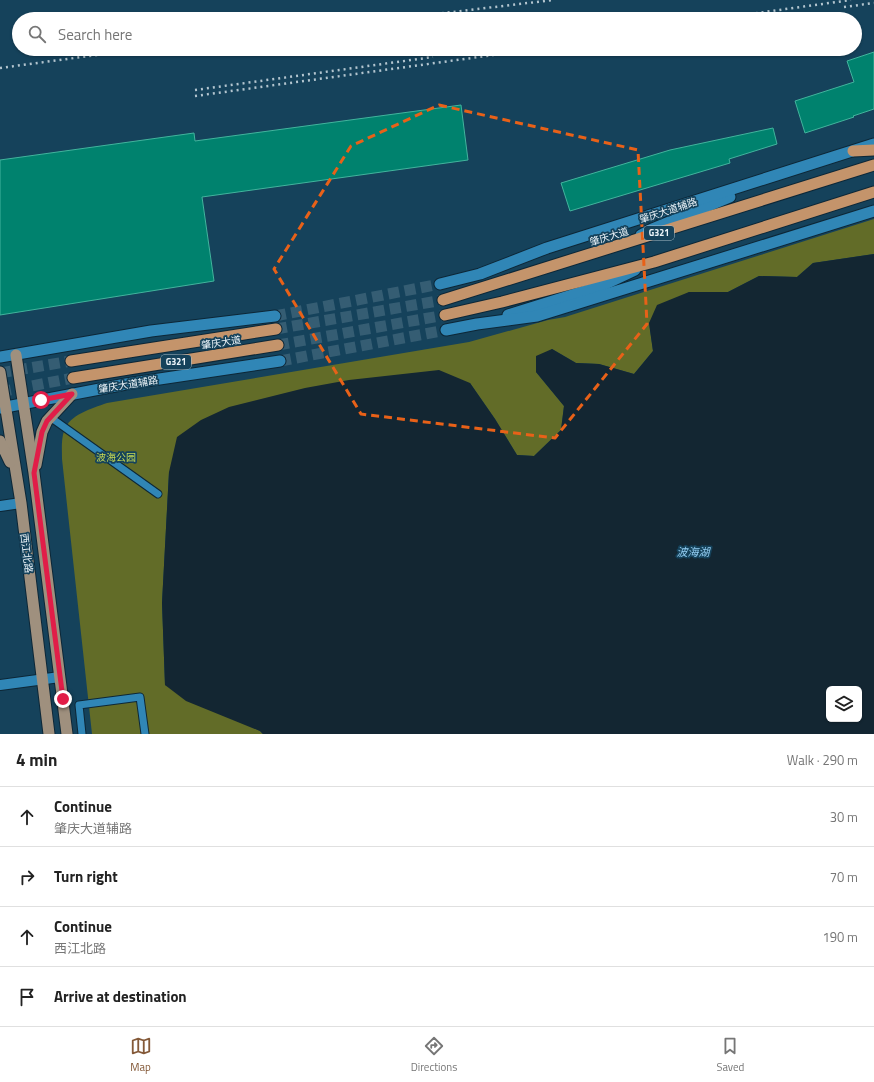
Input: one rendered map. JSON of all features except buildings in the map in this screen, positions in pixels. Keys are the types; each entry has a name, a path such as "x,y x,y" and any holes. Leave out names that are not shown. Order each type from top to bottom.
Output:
{"highway":[{"path":"853,151 874,150"},
{"name":"肇庆大道","path":"442,300 874,165"},
{"name":"G321","path":"444,315 502,302 654,262 874,192"},
{"name":"肇庆大道","path":"72,361 276,329"},
{"name":"肇庆大道","path":"73,378 278,345"}],"main road":[{"name":"西江北路","path":"16,355 34,473 67,734"},
{"name":"西江北路","path":"0,372 3,407 17,476 49,734"},
{"path":"0,441 17,476 34,473 42,432 50,417 72,394"}],"street":[{"name":"肇庆大道辅路","path":"440,284 480,274 547,248 874,144"},
{"path":"625,244 652,229 784,173"},
{"path":"446,330 477,324 537,316 874,211"},
{"path":"477,324 601,286 654,262"},
{"path":"0,357 151,331 275,316"},
{"name":"肇庆大道辅路","path":"3,407 126,384 280,361"},
{"path":"50,417 158,494"},
{"path":"0,506 20,504"},
{"path":"0,685 60,677"},
{"path":"82,734 78,705 140,697 145,734"}],"highlighted area":[{"path":"439,105 638,150 647,324 555,438 361,414 274,269 351,146"}],"green space":[{"name":"波海公园","path":"874,219 874,254 813,263 797,277 759,276 728,292 689,292 649,323 653,351 634,374 599,364 576,363 552,349 536,372 564,406 561,430 534,456 517,455 495,419 470,383 169,472 162,603 165,685 260,731 263,734 92,734 62,459 63,434 67,425 76,416 107,403 469,342 548,320 565,317"}],"water":[{"name":"波海湖","path":"874,254 874,734 263,734 260,731 186,701 165,685 162,603 169,472 177,437 201,420 229,407 305,388 349,380 439,370 470,383 495,419 517,455 534,456 561,430 564,406 536,372 536,356 552,349 576,363 599,364 634,374 653,351 649,323 657,305 689,292 728,292 759,276 797,277 813,263"}],"tunnel":[{"path":"275,316 440,284"},
{"path":"276,329 443,300"},
{"path":"278,345 445,315"},
{"path":"280,361 446,330"},
{"path":"0,373 71,361"},
{"path":"0,392 73,378"}],"railway":[{"path":"453,12 553,0"},
{"path":"764,12 851,0"},
{"path":"844,7 874,3"},
{"path":"0,68 89,56"},
{"path":"195,96 486,56"},
{"path":"195,90 433,57"}],"route":[{"path":"41,400 72,394 47,421 42,432 34,473 63,699"}]}
